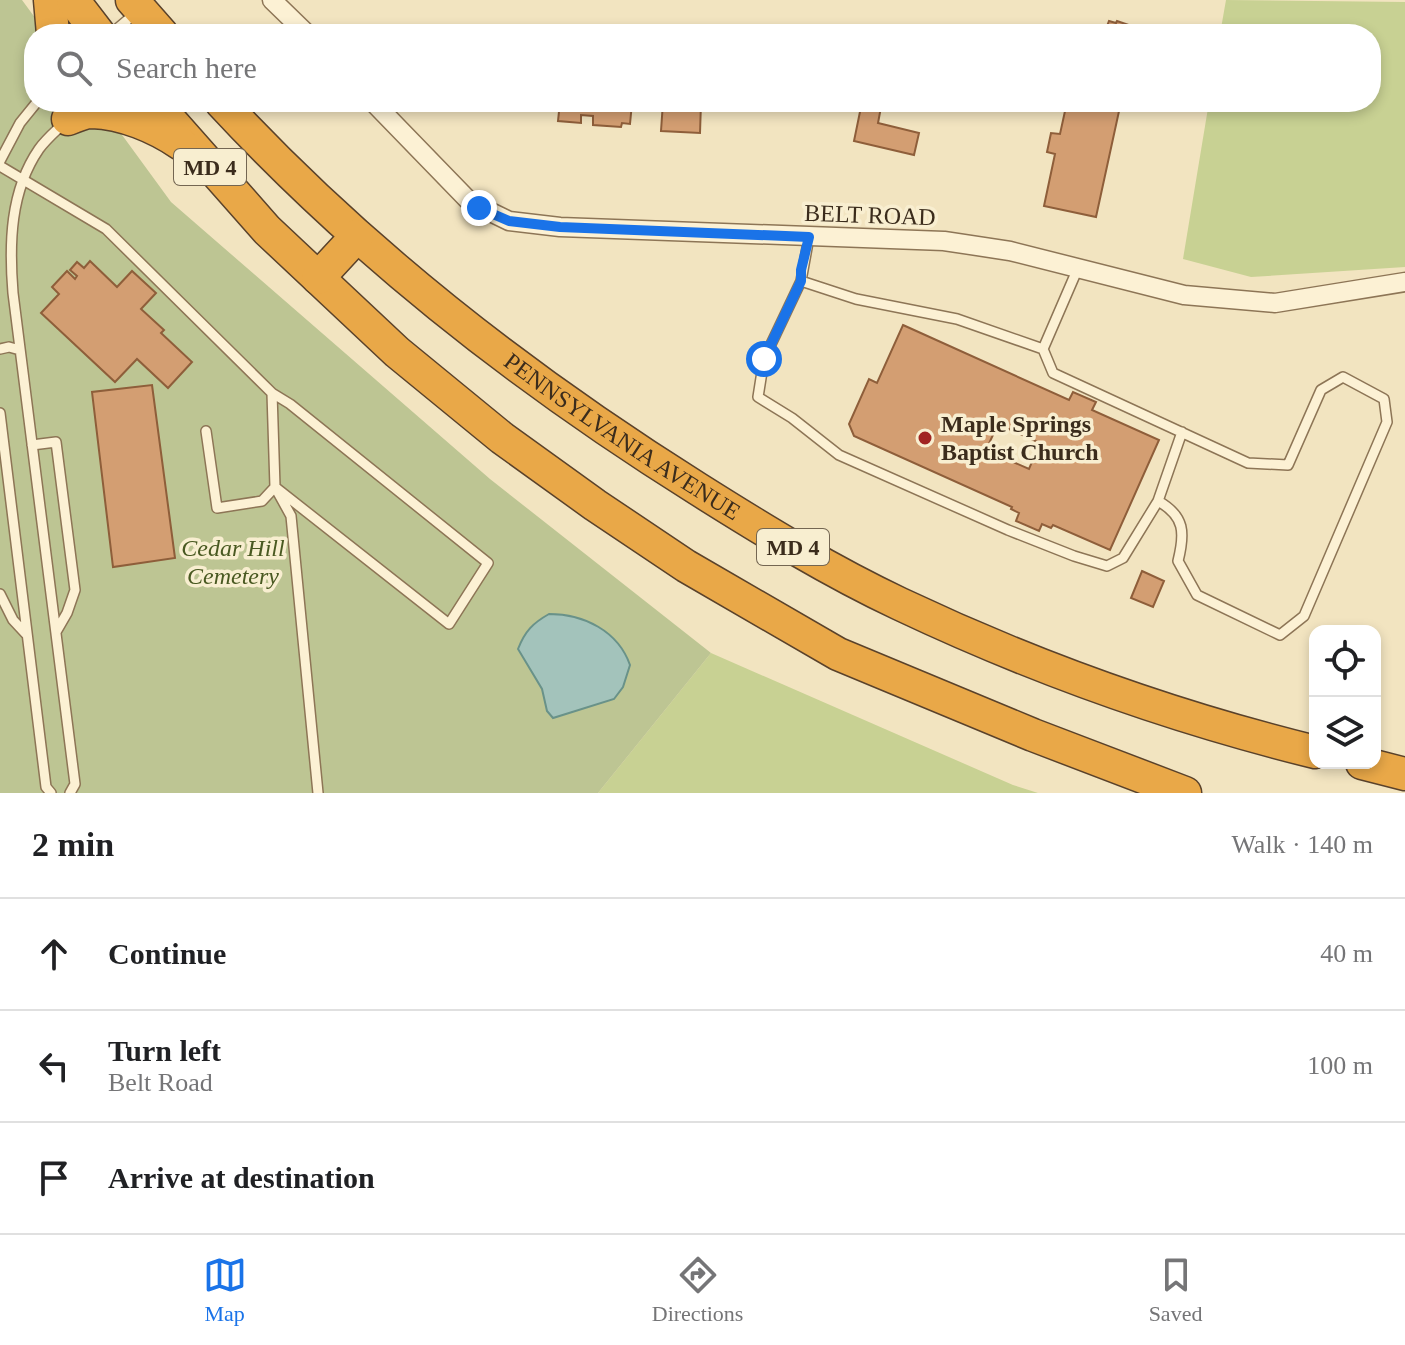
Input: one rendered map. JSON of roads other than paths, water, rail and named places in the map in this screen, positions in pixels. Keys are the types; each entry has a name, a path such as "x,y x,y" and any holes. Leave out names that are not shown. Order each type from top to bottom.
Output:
{"highway":[{"path":"50,0 52,24"},
{"path":"73,0 91,24"},
{"path":"95,112 159,129 200,156"},
{"name":"MD 4","path":"163,112 267,230 397,352 502,438 686,566 838,654 1033,735 1185,793"},
{"name":"PENNSYLVANIA AVENUE","path":"230,112 386,263 561,400 773,537 899,604 998,647 1113,691 1237,733 1309,751"},
{"path":"318,278 357,236"},
{"path":"1381,768 1405,774"}],"street":[{"path":"272,0 297,24"},
{"name":"BELT ROAD","path":"383,112 470,202 509,221 560,227 944,241 1000,249 1184,295 1275,303 1405,282"}],"lane":[{"path":"29,112 0,163 106,229 272,393 290,404 488,563 449,624 275,487"},
{"path":"70,793 75,784 5,245 24,180 40,147 74,112"},
{"path":"809,237 801,281 764,359 758,397 792,418 839,455 1008,530 1107,566 1123,558 1158,501 1182,432"},
{"path":"1078,268 1043,349 1053,373 1248,463 1288,465 1321,390 1343,377 1384,399 1387,422 1304,616 1280,635 1197,595 1178,561 1184,536 1173,509 1158,501"},
{"path":"801,281 856,299 957,319 1043,349"},
{"path":"0,349 9,347 20,350"},
{"path":"272,393 275,487 291,516 318,793"},
{"path":"0,413 46,787 51,793"},
{"path":"206,431 217,508 262,501 275,487"},
{"path":"32,445 56,442 75,590 56,632"},
{"path":"0,594 13,620 27,635"}],"water":[{"path":"549,614 587,621 608,634 625,653 630,665 623,687 614,699 553,718 547,711 542,689 518,649 530,628"}],"place":[{"name":"Maple Springs Baptist Church","path":"925,438"}],"park label":[{"name":"Cedar Hill Cemetery","path":"233,562"}]}
